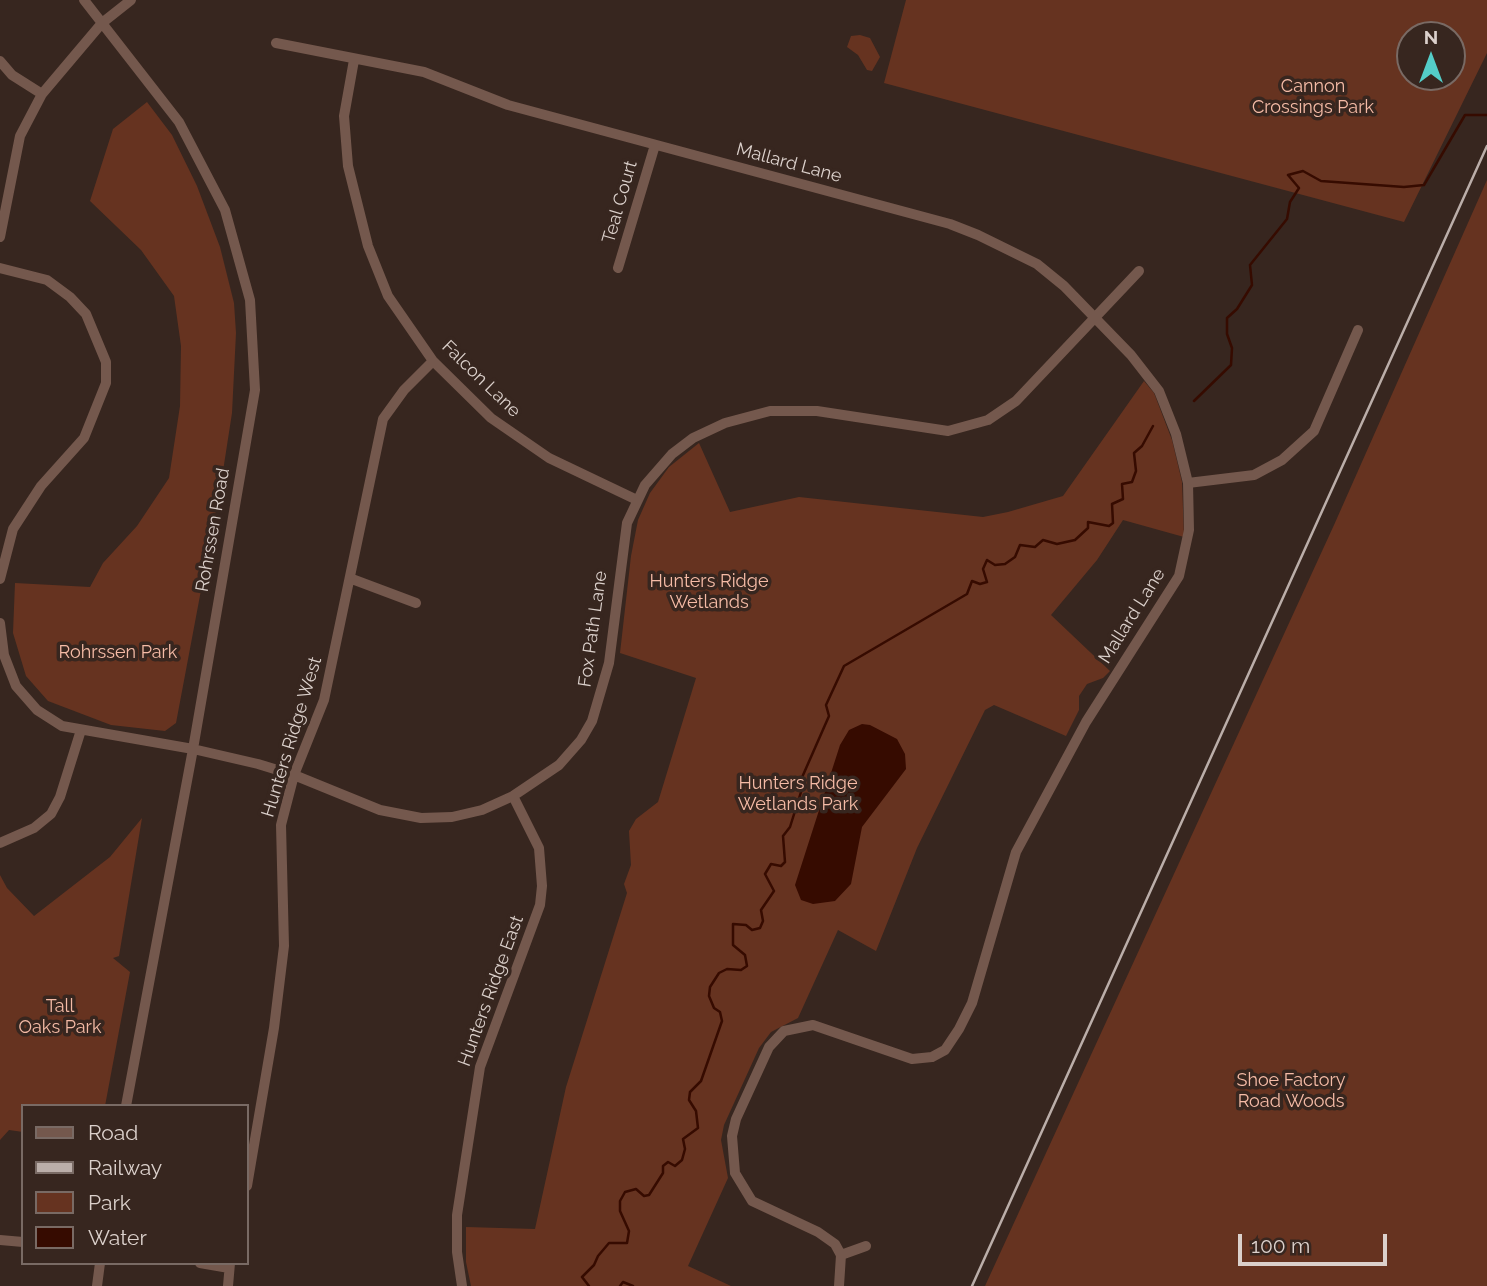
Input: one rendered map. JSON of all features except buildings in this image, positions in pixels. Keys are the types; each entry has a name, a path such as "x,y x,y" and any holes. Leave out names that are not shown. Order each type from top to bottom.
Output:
{"street":[{"name":"Rohrssen Road","path":"84,0 184,133 225,210 250,300 255,390 193,749 126,1104"},
{"path":"0,237 20,136 42,94 102,23 131,0"},
{"name":"Mallard Lane","path":"276,43 424,72 508,105 950,223 1006,247 1037,264 1097,317 1159,391 1177,434 1188,483 1189,530 1179,576 1086,722 1016,852 972,1003 945,1050 932,1057 912,1059 833,1030 813,1025 799,1026 784,1031 769,1046 736,1119 732,1136 735,1173 752,1200 818,1232 835,1244 841,1255"},
{"name":"Falcon Lane","path":"354,60 344,117 347,154 368,246 388,296 433,361 491,418 540,452 637,500"},
{"path":"0,61 12,75 42,94"},
{"name":"Teal Court","path":"618,268 655,145"},
{"path":"0,268 47,280 70,297 86,314 106,362 106,383 84,438 41,486 13,529 0,579"},
{"name":"Fox Path Lane","path":"0,623 4,655 16,686 37,710 62,726 193,749 294,775 380,810 421,818 462,815 482,810 513,796 559,765 581,740 592,721 609,663 622,548 637,500 656,470 693,438 725,423 760,413 805,410 948,431 988,420 1016,401 1139,271"},
{"path":"1188,483 1254,475 1282,460 1314,430 1358,330"},
{"name":"Hunters Ridge West","path":"248,1180 284,946 281,825 294,775 324,701 352,579 383,419 404,390 433,361"},
{"path":"352,579 416,603"},
{"path":"0,844 34,828 51,814 60,797 81,730"},
{"name":"Hunters Ridge East","path":"462,1286 457,1252 457,1215 480,1067 540,905 542,886 538,848 513,796"},
{"path":"0,1240 21,1242"},
{"path":"839,1286 841,1255 866,1246"},
{"path":"97,1286 100,1265"},
{"path":"228,1286 230,1266"}],"green space":[{"name":"Cannon Crossings Park","path":"906,0 1487,0 1487,53 1404,222 884,83"},
{"path":"851,36 870,38 880,57 872,71 867,70 858,55 847,47"},
{"name":"Rohrssen Park","path":"147,102 172,135 197,186 220,247 234,303 236,333 232,413 221,484 176,723 165,731 111,725 48,701 26,676 13,633 15,583 90,587 103,563 137,526 169,478 180,406 181,346 174,296 141,250 90,201 113,129"},
{"name":"Shoe Factory Road Woods","path":"1487,180 1487,1286 985,1286 1334,525"},
{"name":"Hunters Ridge Wetlands Park","path":"1144,381 1154,393 1172,440 1182,482 1184,537 1123,520 1097,560 1051,615 1110,671 1103,678 1087,684 1079,696 1079,710 1066,736 994,705 985,710 917,848 876,951 838,930 798,1018 771,1032 759,1048 724,1125 721,1140 728,1178 688,1266 731,1286 471,1286 466,1262 466,1227 535,1229 566,1087 627,893 624,884 631,865 629,831 636,819 658,802 696,678 620,653 631,556 638,520 650,493 669,467 699,443 730,512 799,497 983,517 1063,496"},
{"name":"Tall Oaks Park","path":"142,818 119,956 113,958 130,972 105,1104 21,1104 21,1132 9,1130 0,1140 0,875 7,888 34,916 110,857"}],"water":[{"path":"862,724 870,725 897,739 905,754 906,769 862,827 851,884 835,901 813,904 801,900 795,885 840,745 849,730"}],"waterway":[{"path":"1194,401 1231,365 1232,348 1227,334 1227,318 1237,309 1252,285 1250,265 1287,219 1290,202 1299,188 1288,175 1303,171 1321,181 1404,187 1424,185 1465,115 1487,115"},
{"path":"589,1286 582,1277 609,1243 627,1243 629,1231 620,1211 620,1201 625,1192 636,1189 644,1196 649,1195 663,1173 663,1166 668,1162 675,1166 682,1160 685,1149 683,1139 698,1128 696,1111 689,1100 690,1092 701,1081 722,1021 720,1012 714,1008 709,996 710,987 719,973 727,969 741,970 747,966 745,955 733,945 733,924 746,925 752,930 760,928 763,921 761,910 774,891 765,874 771,864 781,866 785,862 783,836 790,827 801,792 800,782 829,716 826,705 844,666 967,594 972,581 980,584 987,582 983,569 987,560 995,565 1005,564 1015,557 1020,545 1035,547 1043,540 1057,544 1075,540 1088,528 1088,522 1109,526 1113,523 1112,504 1123,499 1122,484 1132,482 1136,471 1134,453 1142,446 1153,426"},
{"path":"620,1286 623,1282 633,1286"}],"railway":[{"path":"972,1286 1487,146"}],"park label":[{"name":"Hunters Ridge Wetlands","path":"709,592"}]}
